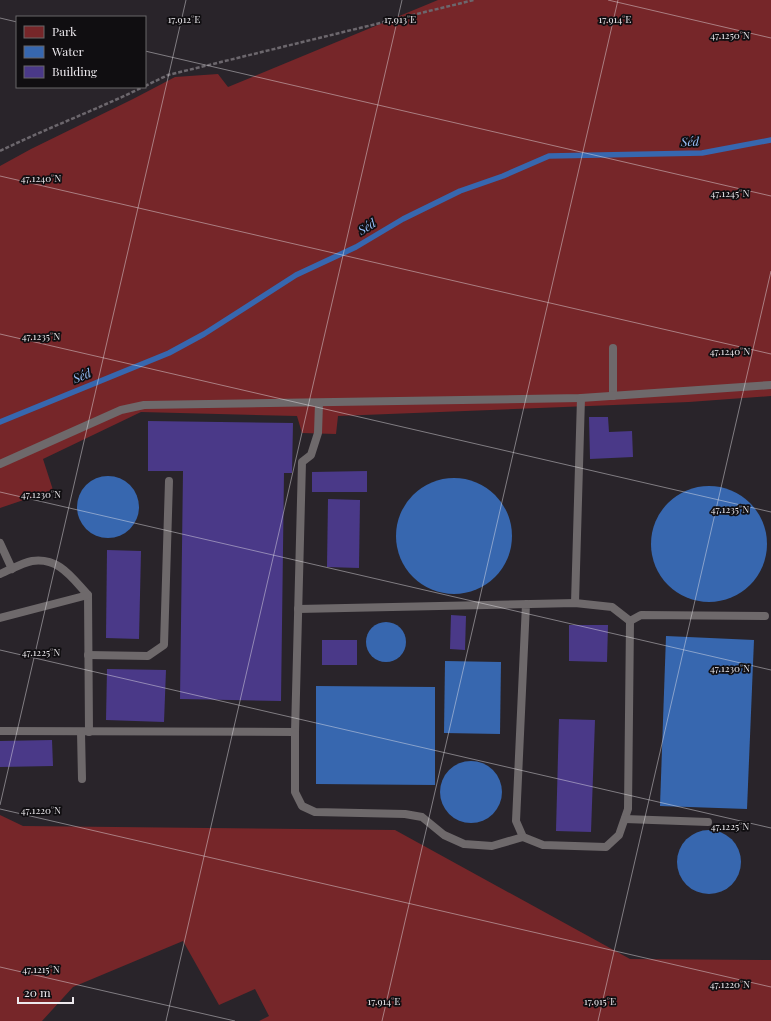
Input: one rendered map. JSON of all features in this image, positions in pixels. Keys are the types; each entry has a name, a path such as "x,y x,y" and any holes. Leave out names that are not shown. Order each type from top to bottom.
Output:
{"lane":[{"path":"612,348 613,396"},
{"path":"0,464 121,410 144,405 581,398 771,385"},
{"path":"575,603 581,398"},
{"path":"319,403 318,433 311,455 302,462 295,732 295,792 302,806 314,812 405,814 422,817 444,834 464,844 492,846 523,837 543,845 606,847 619,835 628,809 630,621"},
{"path":"88,655 148,656 164,645 169,481"},
{"path":"0,543 12,569"},
{"path":"0,574 32,561 50,561 63,568 88,595 88,655 82,779"},
{"path":"0,618 88,595"},
{"path":"298,609 575,603 612,607 630,621"},
{"path":"523,837 516,821 526,604"},
{"path":"630,621 641,615 765,616"},
{"path":"0,731 295,732"},
{"path":"625,819 708,822"}],"path":[{"path":"146,86 168,75 474,0"},
{"path":"0,151 28,137 79,117 142,88"}],"green space":[{"path":"438,0 771,0 771,396 689,402 338,416 336,434 302,433 297,416 141,412 43,459 53,490 0,508 0,166 175,77 218,74 228,87"},
{"path":"0,815 23,826 395,830 630,959 771,960 771,1021 259,1021 269,1016 255,989 219,1005 183,941 73,987 42,1021 0,1021"}],"water":[{"path":"108,476 120,479 130,485 136,495 139,507 136,519 130,529 120,535 108,538 96,535 86,529 80,519 77,507 80,495 86,485 96,479"},
{"path":"454,478 476,482 495,495 508,514 512,536 508,558 495,577 476,590 454,594 432,590 413,577 400,558 396,536 400,514 413,495 432,482"},
{"path":"709,486 731,490 750,503 763,522 767,544 763,566 750,585 731,598 709,602 687,598 668,585 655,566 651,544 655,522 668,503 687,490"},
{"path":"390,622 397,625 403,631 406,642 405,650 397,659 390,662 382,662 375,659 367,650 366,638 369,631 378,623"},
{"path":"666,636 754,640 747,809 660,806"},
{"path":"445,661 501,662 500,734 444,733"},
{"path":"316,686 435,687 435,785 316,784"},
{"path":"471,761 483,764 493,770 499,780 502,792 499,804 493,814 483,820 471,823 459,820 449,814 443,804 440,792 443,780 449,770 459,764"},
{"path":"709,830 727,836 735,844 741,862 735,880 727,888 709,894 691,888 683,880 677,862 683,844 691,836"}],"building":[{"path":"589,417 608,417 609,432 632,431 633,457 590,459"},
{"path":"148,421 293,423 292,473 284,473 281,701 180,699 183,471 148,471"},
{"path":"367,471 367,492 312,492 312,472"},
{"path":"328,499 360,500 359,568 327,567"},
{"path":"107,550 141,551 139,639 106,638"},
{"path":"451,615 466,616 465,650 450,649"},
{"path":"569,625 608,625 607,662 569,661"},
{"path":"322,640 357,640 357,665 322,665"},
{"path":"107,669 166,670 164,722 106,720"},
{"path":"559,719 595,720 591,832 556,831"},
{"path":"52,740 53,766 0,767 0,741"}],"waterway":[{"name":"Séd","path":"0,422 169,353 204,334 296,275 356,247 403,219 460,191 503,176 549,156 702,153 771,140"}]}
